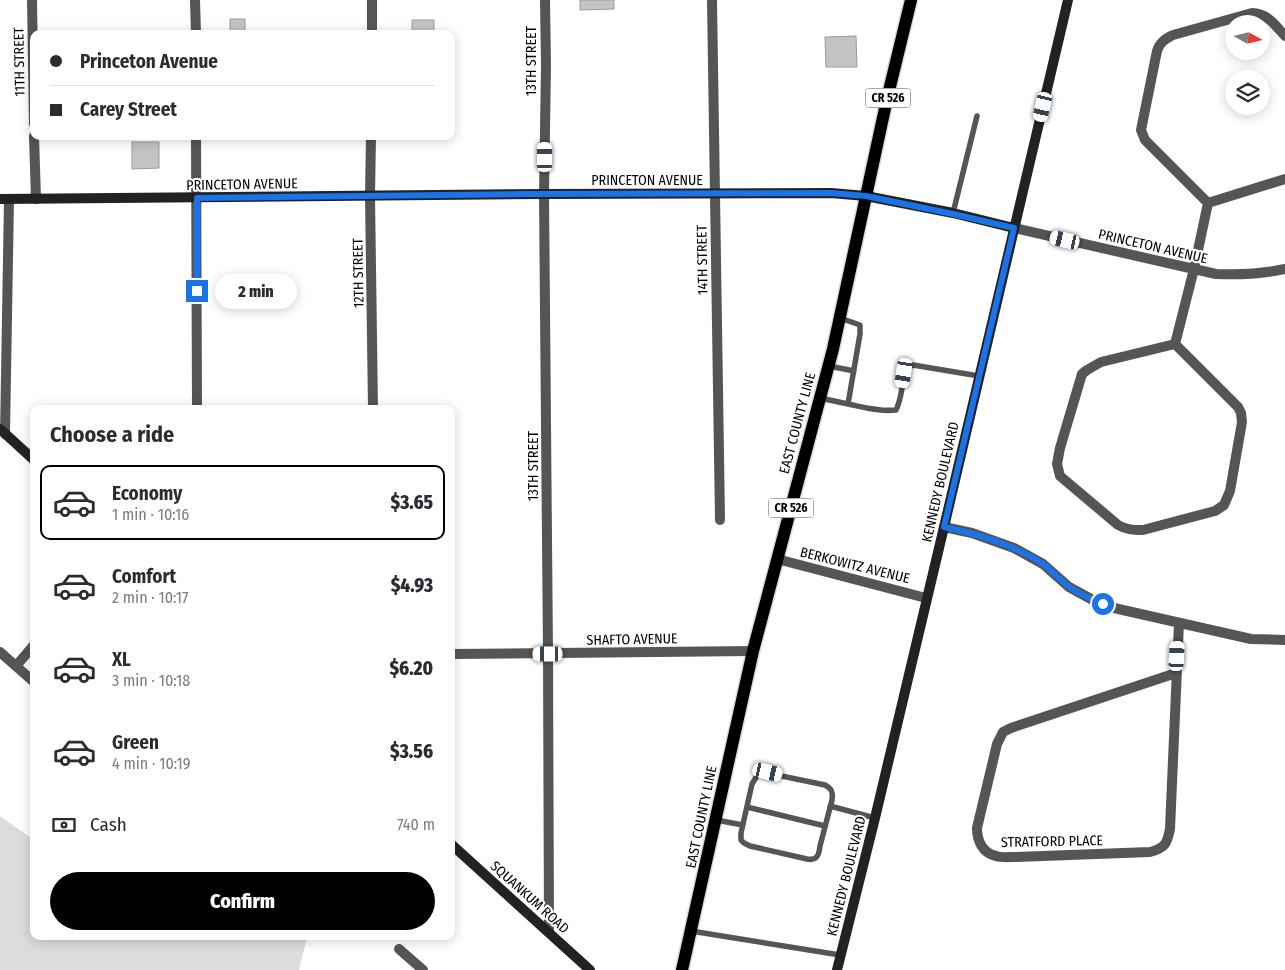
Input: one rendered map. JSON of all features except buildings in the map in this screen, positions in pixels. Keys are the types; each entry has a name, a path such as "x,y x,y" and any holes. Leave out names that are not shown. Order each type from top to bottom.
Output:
{"main road":[{"name":"EAST COUNTY LINE","path":"682,970 754,651 840,318 911,0"}],"street":[{"name":"11TH STREET","path":"32,0 32,30"},
{"path":"195,0 196,30"},
{"path":"372,0 372,30"},
{"name":"13TH STREET","path":"545,0 544,194 549,932"},
{"name":"14TH STREET","path":"712,0 720,520"},
{"name":"KENNEDY BOULEVARD","path":"836,970 944,527 1068,0"},
{"path":"1208,203 1145,140 1141,130 1159,45 1173,35 1252,12 1266,16 1285,36"},
{"path":"34,140 36,199"},
{"path":"196,140 197,405"},
{"name":"12TH STREET","path":"371,140 370,196 374,405"},
{"path":"1208,203 1285,179"},
{"name":"PRINCETON AVENUE","path":"5,199 831,193 866,196 953,214 1216,274 1237,275 1285,270"},
{"path":"5,199 3,432 30,456"},
{"path":"1175,344 1208,203"},
{"path":"1175,344 1238,407 1241,413 1242,422 1230,491 1224,505 1214,511 1143,530 1126,529 1118,525 1060,476 1057,464 1060,448 1082,374 1101,362 1175,344"},
{"path":"944,527 972,533 1014,548 1043,564 1069,587 1091,600 1114,608 1251,639 1285,640"},
{"name":"BERKOWITZ AVENUE","path":"777,559 926,598"},
{"name":"STRATFORD PLACE","path":"1176,673 1003,732 997,744 977,828 977,836 985,850 996,856 1016,857 1150,852 1158,850 1168,841 1179,623"},
{"path":"16,666 30,650"},
{"name":"SHAFTO AVENUE","path":"455,654 754,651"},
{"path":"0,652 30,678"},
{"name":"SQUANKUM ROAD","path":"455,848 590,970"},
{"path":"398,949 418,968"}],"lane":[{"path":"953,214 977,116"},
{"path":"840,318 860,325 848,404"},
{"path":"820,398 890,411 896,410 900,400 904,373 907,368 913,365 979,376"},
{"path":"828,366 854,371"},
{"path":"762,772 825,785 833,793 830,806 819,854 817,858 812,860 750,846 741,840 742,825 754,778 762,772"},
{"path":"830,806 874,818"},
{"path":"747,807 825,826"},
{"path":"716,820 742,825"},
{"path":"691,931 840,955"}],"shaded area":[{"path":"0,816 30,837 30,940 307,940 299,970 0,970"}],"route":[{"path":"197,291 197,198 831,193 866,196 1014,228 944,527 972,533 1014,548 1043,564 1069,587 1091,600 1103,604"}]}
